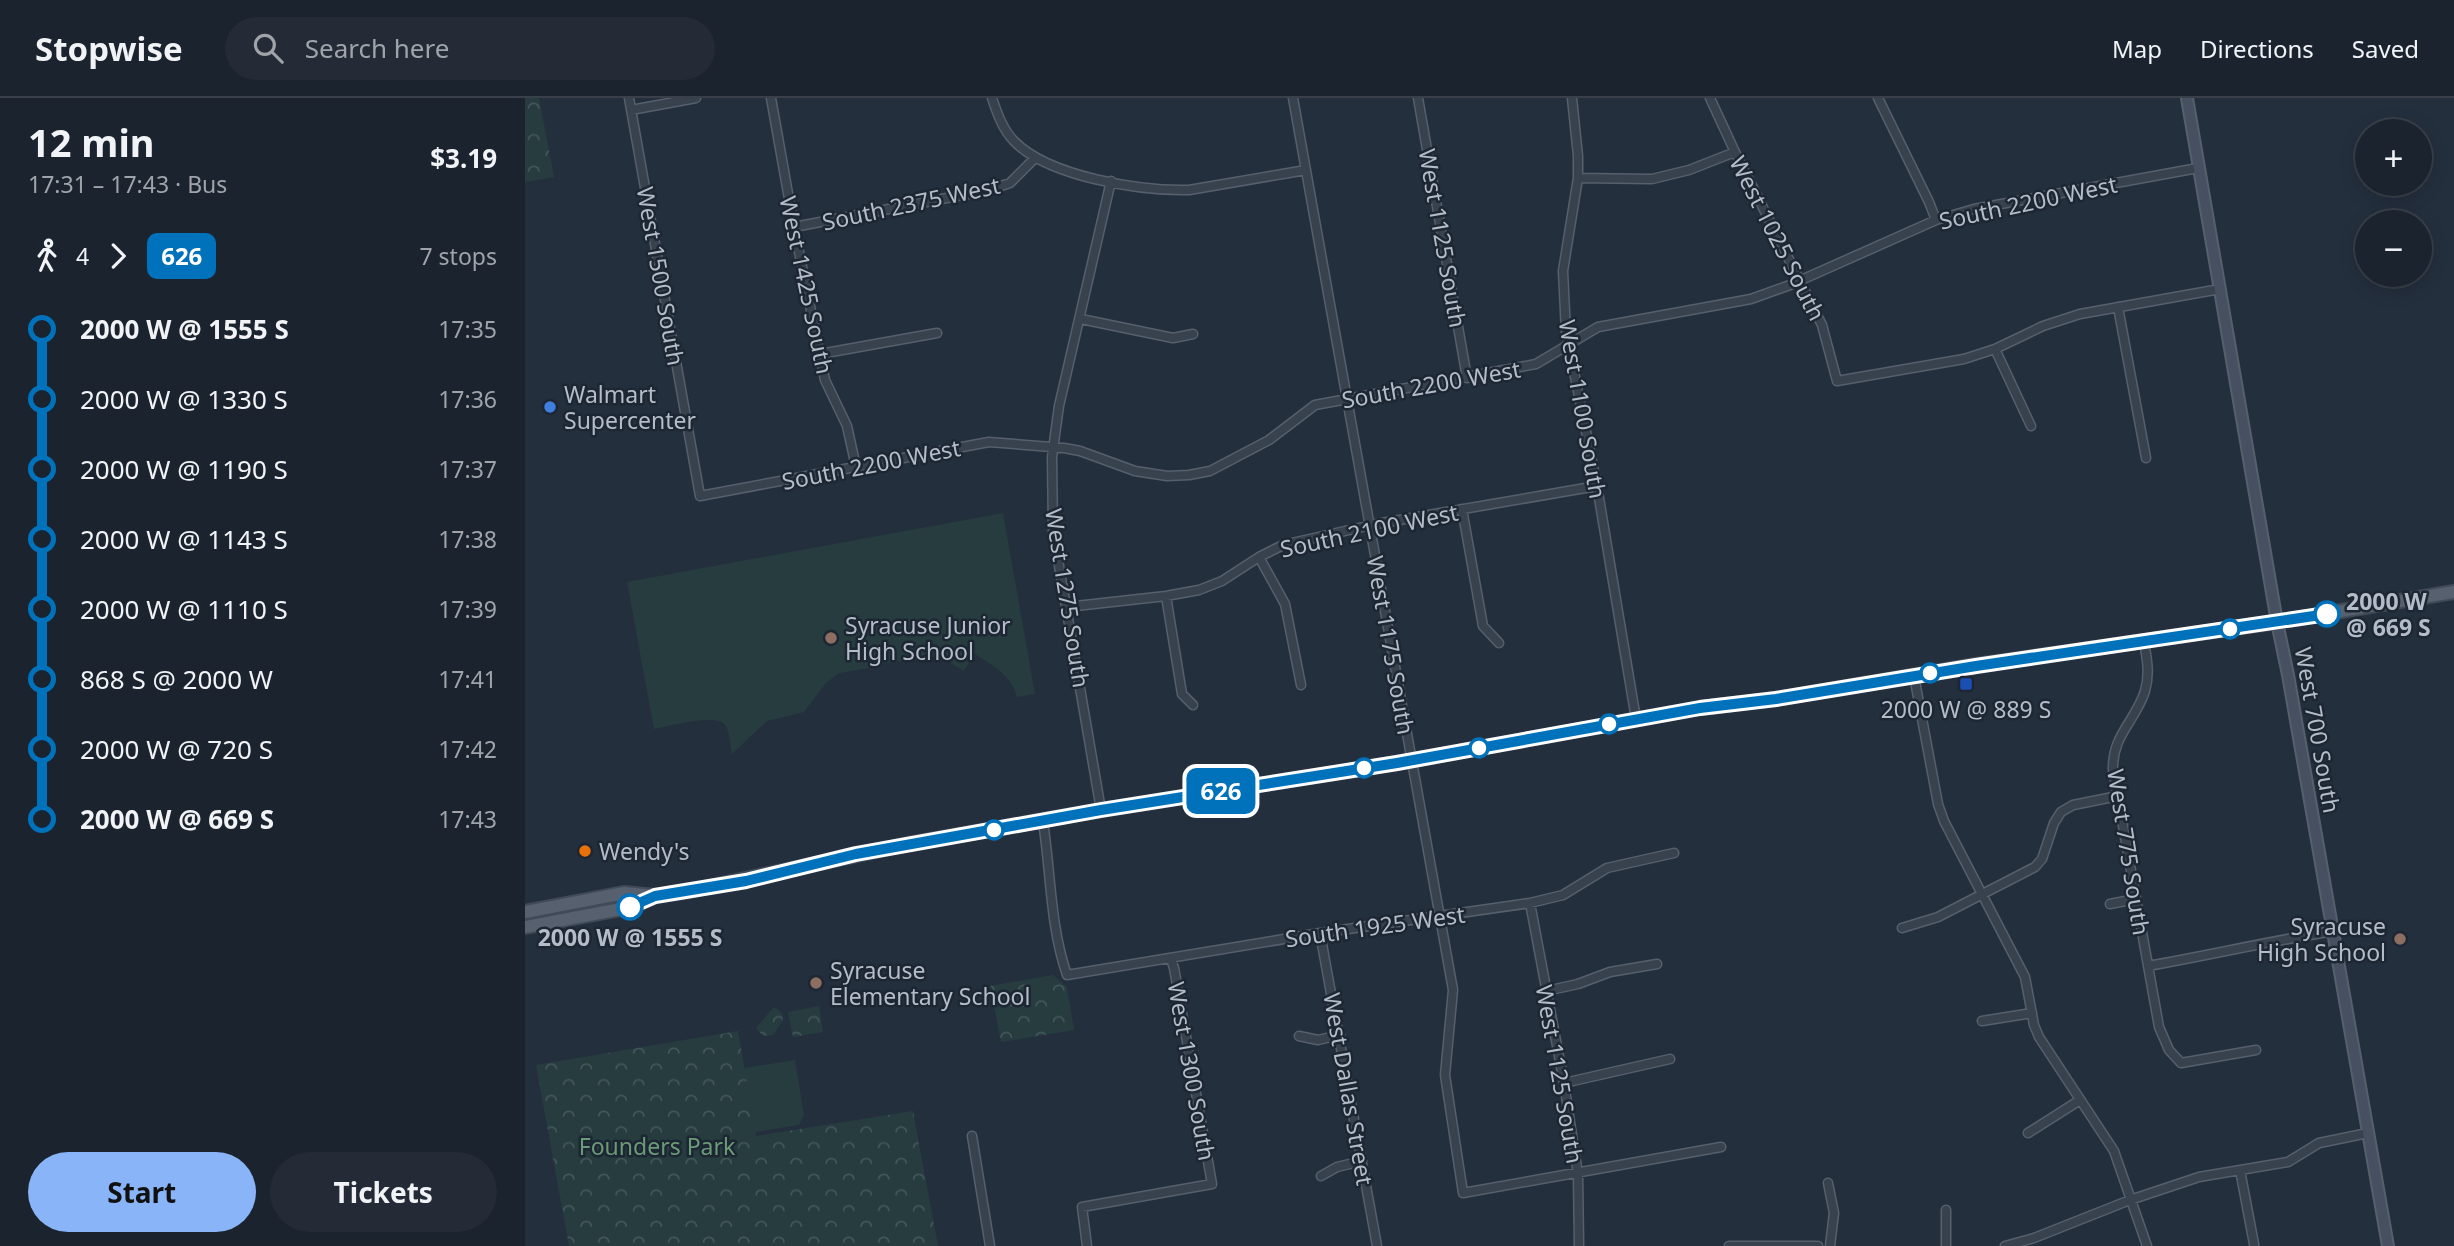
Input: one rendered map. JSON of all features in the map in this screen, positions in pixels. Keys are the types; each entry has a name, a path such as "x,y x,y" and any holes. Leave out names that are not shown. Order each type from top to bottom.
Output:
{"main road":[{"path":"525,927 626,908 655,896 746,881 856,854 1101,810 1411,760 1636,719 2277,622 2454,592"},
{"path":"525,912 624,893 655,896"}],"street":[{"name":"West 1500 South","path":"629,98 700,496"},
{"path":"631,110 695,98"},
{"name":"West 1425 South","path":"771,98 793,227 825,380 846,426 856,467"},
{"path":"992,98 997,115 1013,140 1035,158 1051,166 1111,181 1170,190 1189,190 1306,170"},
{"name":"West 1175 South","path":"1293,98 1411,760 1442,917 1453,990 1445,1075 1463,1193 1578,1174"},
{"name":"West 1125 South","path":"1418,98 1467,378"},
{"name":"West 1100 South","path":"1572,98 1578,178 1563,271 1568,344 1597,486 1636,719"},
{"name":"West 1025 South","path":"1710,98 1822,325 1837,381 1964,359 1995,349"},
{"path":"1878,98 1929,202 1935,220"},
{"name":"West 700 South","path":"2187,98 2388,1246"},
{"path":"1578,178 1652,179 1689,170 1735,152"},
{"name":"South 2375 West","path":"793,227 989,190 1010,183 1035,158"},
{"name":"South 2200 West","path":"700,496 989,442 1053,446 1080,451 1135,471 1167,476 1210,471 1269,440 1315,405 1536,365 1598,327 1751,299 1801,281 1935,220 1974,209 2198,168"},
{"name":"West 1275 South","path":"1101,810 1053,531 1053,446 1059,406 1111,181"},
{"path":"2031,426 1995,349 2043,326 2080,314 2220,289"},
{"path":"2118,307 2146,458"},
{"path":"1081,319 1173,338 1193,334"},
{"path":"820,354 937,333"},
{"name":"South 2100 West","path":"1067,607 1199,590 1222,581 1283,545 1370,526 1597,486"},
{"path":"1462,509 1483,626 1499,643"},
{"path":"1259,557 1285,604 1301,685"},
{"path":"1166,596 1182,694 1193,705"},
{"name":"West 775 South","path":"2144,642 2148,663 2145,693 2122,730 2114,752 2113,771 2159,1027 2169,1050 2181,1063 2256,1050"},
{"path":"1914,676 1938,804 1948,829 2025,976 2039,1037 2114,1151 2147,1246"},
{"path":"1902,928 1938,916 2039,864 2057,817 2066,808 2118,796"},
{"name":"South 1925 West","path":"1043,822 1049,891 1062,962 1067,975 1530,902 1563,895 1608,868 1674,853"},
{"path":"2110,904 2136,899"},
{"name":"West 1125 South","path":"1530,902 1578,1174 1579,1246"},
{"path":"2148,966 2222,953 2251,944 2333,931"},
{"name":"West Dallas Street","path":"1320,933 1377,1246"},
{"name":"West 1300 South","path":"1087,1246 1082,1207 1212,1184 1171,959"},
{"path":"1546,990 1578,984 1610,972 1657,964"},
{"path":"1982,1021 2032,1013"},
{"path":"1299,1036 1318,1040 1340,1035"},
{"path":"1564,1083 1670,1059"},
{"path":"2028,1133 2080,1100"},
{"path":"2005,1246 2035,1242 2130,1200 2199,1177 2288,1162 2319,1143 2368,1133"},
{"path":"972,1136 990,1246"},
{"path":"1578,1174 1721,1147"},
{"path":"1321,1177 1337,1167 1362,1161"},
{"path":"2240,1170 2254,1244"},
{"path":"1828,1183 1833,1213 1830,1246"},
{"path":"1946,1210 1946,1246"},
{"path":"1729,1246 1818,1246"}],"green space":[{"path":"525,98 539,98 554,177 525,182"},
{"path":"1003,513 1035,694 1017,697 1006,677 975,654 964,671 944,659 934,657 872,665 869,668 839,673 826,683 804,712 767,721 732,754 726,726 721,722 703,720 654,729 627,582"},
{"path":"1053,975 1067,987 1074,1030 1001,1042 990,986"},
{"path":"819,1006 823,1032 793,1037 788,1012"},
{"path":"774,1007 782,1013 783,1020 773,1035 763,1036 756,1028"},
{"name":"Founders Park","path":"738,1031 756,1136 913,1111 938,1246 569,1246 536,1065"},
{"path":"795,1060 804,1115 799,1125 755,1132 744,1068"}],"bus line":[{"name":"626","path":"630,907 655,896 746,881 856,854 1101,810 1397,763 1700,708 1776,699 1976,666 2327,614"}],"place":[{"name":"Walmart Supercenter","path":"550,407"},
{"name":"2000 W @ 669 S","path":"2327,614"},
{"name":"Syracuse Junior High School","path":"831,638"},
{"name":"2000 W @ 889 S","path":"1966,684"},
{"name":"Wendy's","path":"585,851"},
{"name":"2000 W @ 1555 S","path":"630,907"},
{"name":"Syracuse High School","path":"2400,939"},
{"name":"Syracuse Elementary School","path":"816,983"}]}
